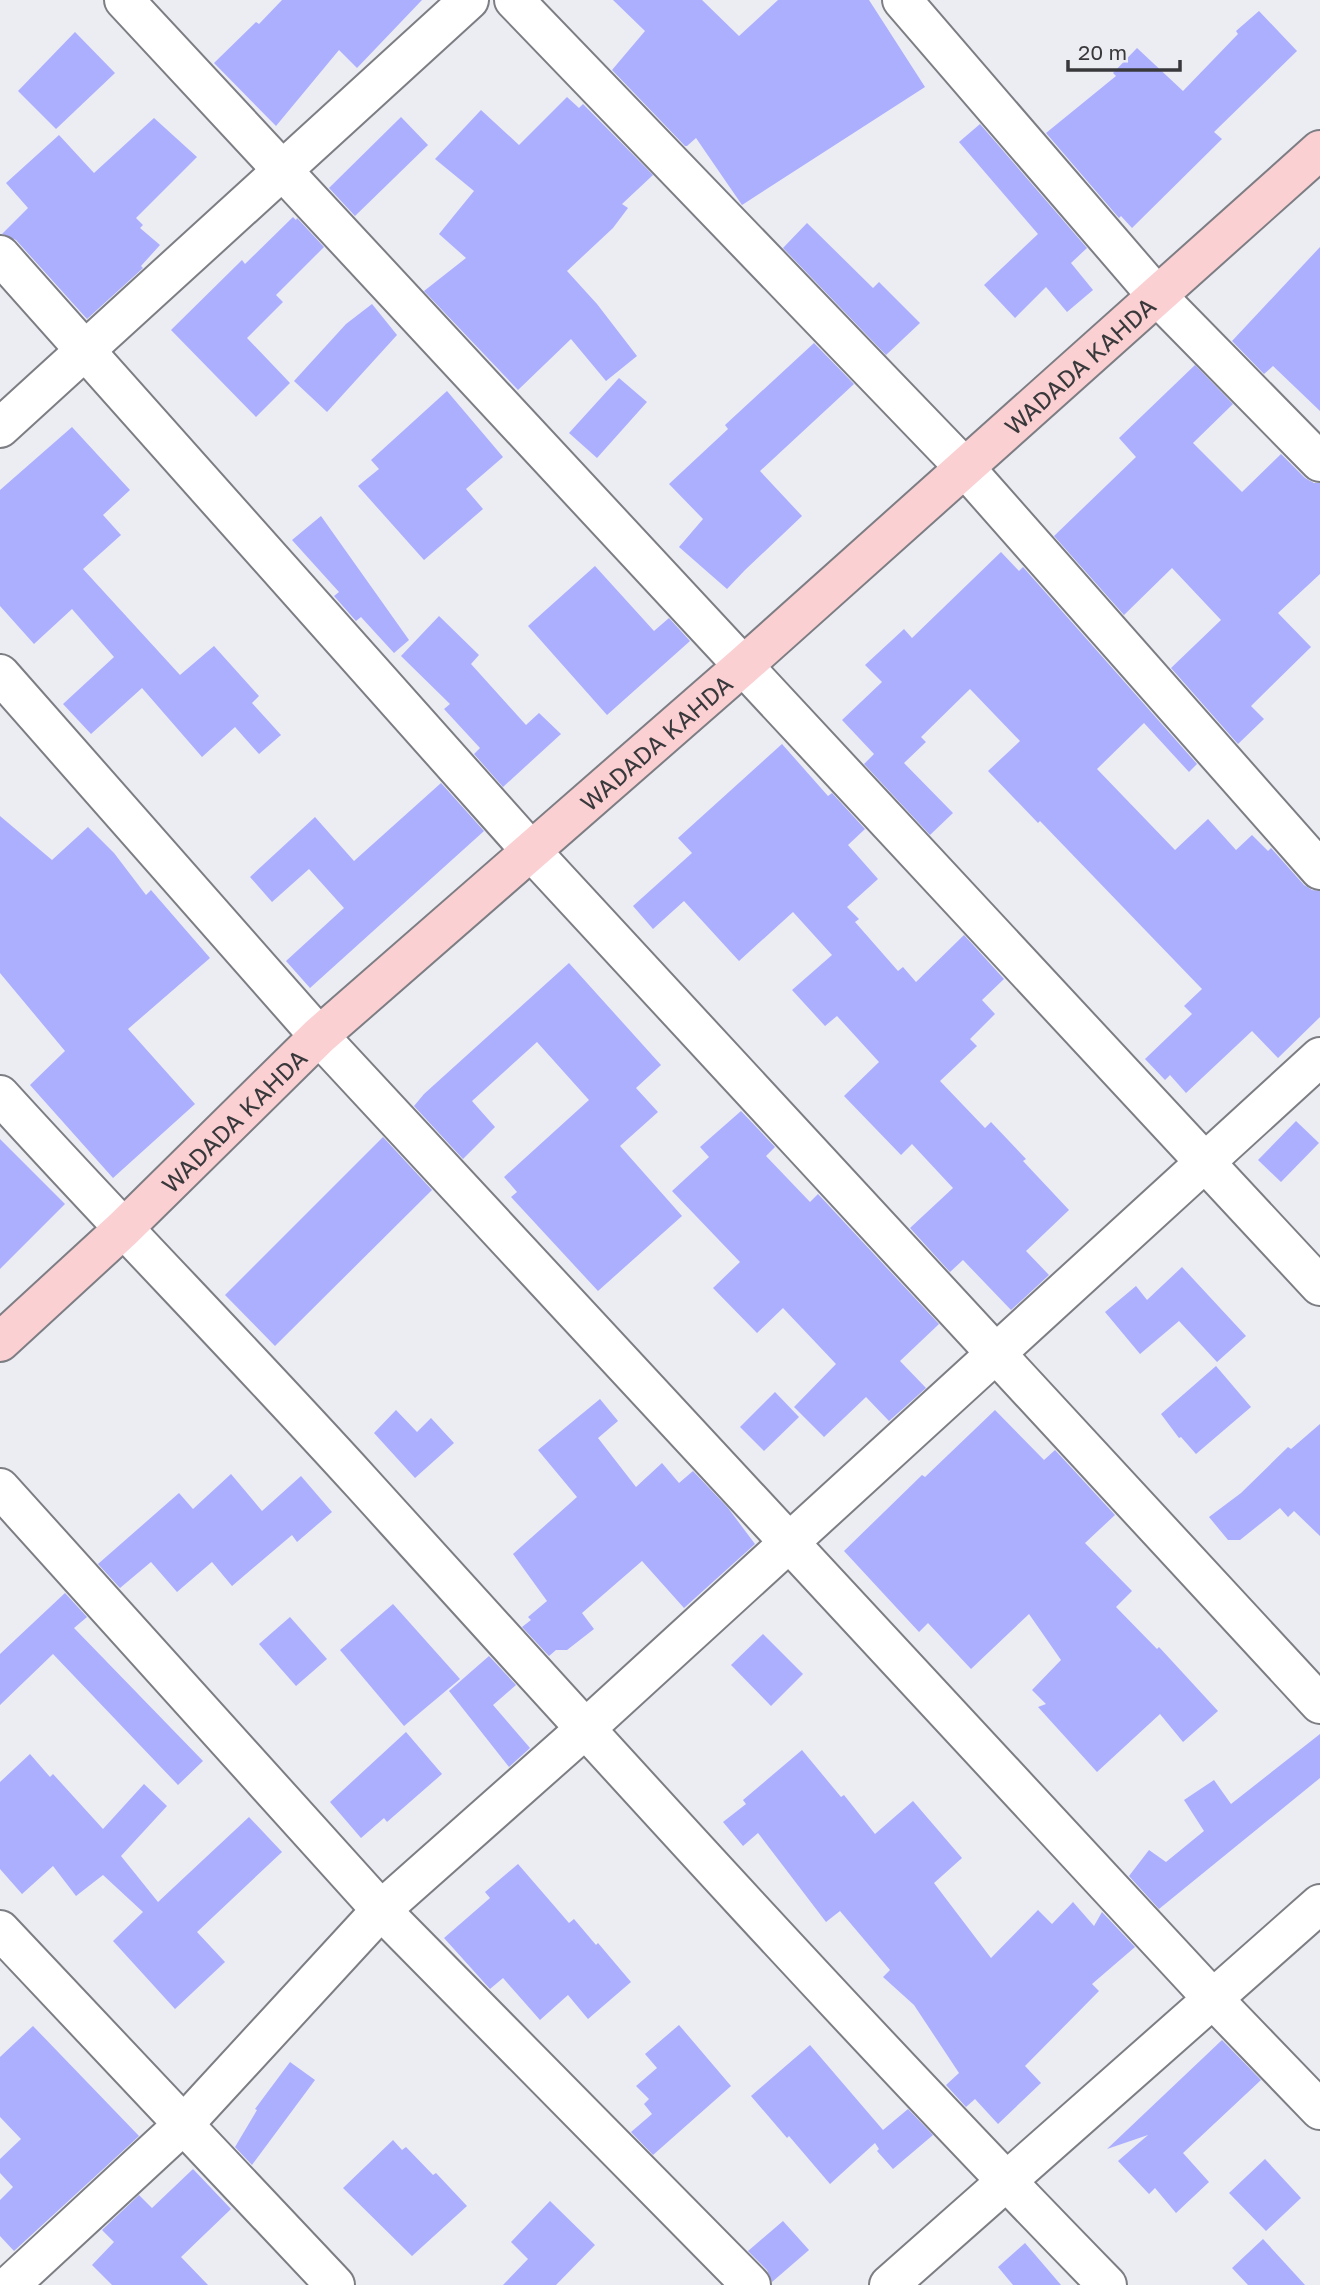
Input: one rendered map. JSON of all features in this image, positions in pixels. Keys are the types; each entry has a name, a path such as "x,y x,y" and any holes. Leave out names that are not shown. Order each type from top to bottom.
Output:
{"main road":[{"name":"WADADA KAHDA","path":"0,1342 122,1229 319,1036 744,665 1158,298 1320,150"}],"street":[{"path":"124,0 1320,1286"},
{"path":"0,428 469,0"},
{"path":"513,0 965,468 1320,870"},
{"path":"902,0 1158,298 1320,462"},
{"path":"0,255 532,852 1320,1704"},
{"path":"0,674 319,1036 1214,2000 1320,2110"},
{"path":"10,2285 184,2124 382,1910 584,1730 1320,1057"},
{"path":"0,1095 122,1229 358,1479 584,1730 1006,2182 1107,2285"},
{"path":"0,1488 382,1910 751,2285"},
{"path":"889,2285 1320,1904"},
{"path":"0,1930 335,2285"}],"building":[{"path":"282,0 422,0 357,68 339,50 276,126 214,63"},
{"path":"613,0 702,0 739,36 778,0 869,0 925,87 742,205 696,138 685,146 612,70 645,31"},
{"path":"1259,11 1297,51 1214,132 1222,139 1132,228 1121,216 1119,218 1046,133 1116,76 1113,73 1137,48 1183,91 1238,34 1236,31"},
{"path":"75,32 115,73 56,129 18,91"},
{"path":"567,97 579,108 583,104 653,175 622,204 628,208 613,228 567,271 597,304 637,356 606,381 571,339 518,390 424,291 466,258 439,234 474,191 435,159 481,110 519,145"},
{"path":"401,117 428,145 355,216 329,188"},
{"path":"154,118 197,157 136,218 143,225 140,228 160,245 141,266 143,268 87,319 16,240 2,234 28,208 6,183 59,135 94,173"},
{"path":"980,124 1087,248 1071,263 1093,290 1067,312 1046,287 1015,318 984,285 1038,234 959,142"},
{"path":"293,217 324,247 276,295 283,302 247,338 290,383 256,417 171,330 242,260 245,264"},
{"path":"807,223 873,288 879,282 920,323 886,355 783,248"},
{"path":"1320,247 1320,411 1273,366 1264,374 1232,341"},
{"path":"372,304 397,335 327,412 294,381 346,324"},
{"path":"814,343 854,384 760,471 802,516 727,589 679,547 703,519 669,484 728,429 725,425"},
{"path":"1195,365 1233,404 1193,443 1242,492 1281,454 1305,478 1320,483 1320,574 1278,613 1311,647 1251,706 1264,719 1238,744 1171,668 1221,620 1172,568 1124,615 1054,536 1136,457 1119,438"},
{"path":"619,378 647,402 597,458 569,433"},
{"path":"447,391 503,457 466,489 483,509 424,560 358,486 379,469 371,460"},
{"path":"72,427 130,490 103,515 121,535 83,569 180,675 214,646 259,696 252,703 281,735 259,754 235,727 202,757 142,688 91,734 63,704 114,657 72,609 34,644 0,606 0,490"},
{"path":"321,516 409,640 394,653 361,617 356,621 334,596 339,592 292,540"},
{"path":"1001,552 1019,571 1023,567 1197,764 1189,772 1144,723 1097,769 1175,850 1208,819 1236,850 1252,835 1268,851 1271,848 1304,885 1320,891 1320,1017 1278,1058 1252,1031 1186,1093 1170,1075 1165,1080 1145,1059 1192,1014 1184,1006 1202,989 988,771 1020,741 970,689 921,737 926,742 904,763 953,813 930,835 864,764 874,754 842,720 882,682 865,665 904,629 912,638"},
{"path":"595,566 654,631 669,618 690,641 607,715 528,626"},
{"path":"439,616 479,655 471,664 526,725 539,713 561,734 503,787 474,754 480,748 444,709 450,704 401,656"},
{"path":"782,744 828,796 832,793 865,829 848,845 878,879 847,907 859,919 855,922 898,971 903,967 916,982 964,935 1004,979 982,1000 995,1014 970,1039 977,1046 940,1081 985,1128 991,1122 1069,1210 1026,1251 1049,1275 1011,1310 963,1260 950,1272 910,1228 953,1188 912,1144 901,1155 844,1096 879,1062 837,1016 825,1026 792,990 832,955 793,912 739,961 684,901 653,929 633,906 692,853 678,838"},
{"path":"441,783 484,831 310,988 286,961 344,908 309,869 272,902 250,877 315,817 354,861"},
{"path":"0,816 52,860 88,827 114,853 146,895 151,890 210,958 128,1029 195,1104 113,1178 30,1085 65,1051 0,973"},
{"path":"569,963 661,1065 636,1088 658,1112 620,1146 682,1216 598,1291 511,1197 517,1192 504,1177 589,1100 537,1042 472,1101 495,1127 463,1159 414,1106"},
{"path":"741,1111 775,1147 766,1156 810,1202 818,1194 939,1324 900,1361 926,1388 889,1421 866,1397 824,1437 794,1407 836,1364 783,1308 757,1333 713,1288 740,1262 672,1191 709,1157 700,1147"},
{"path":"1296,1121 1319,1143 1281,1182 1258,1160"},
{"path":"383,1137 432,1190 275,1346 225,1295"},
{"path":"0,1139 65,1204 0,1269"},
{"path":"1182,1267 1246,1336 1217,1362 1179,1321 1140,1354 1105,1312 1136,1286 1147,1300"},
{"path":"1216,1366 1251,1407 1196,1454 1179,1438 1161,1414"},
{"path":"775,1392 799,1417 764,1451 740,1427"},
{"path":"600,1399 618,1421 598,1438 636,1487 662,1463 679,1483 693,1471 728,1508 755,1544 684,1608 642,1561 582,1613 594,1629 567,1650 556,1650 549,1656 522,1627 531,1620 528,1617 547,1601 513,1554 577,1497 538,1450"},
{"path":"396,1410 417,1432 431,1418 454,1443 415,1478 374,1433"},
{"path":"995,1410 1044,1460 1055,1450 1115,1515 1085,1543 1132,1591 1116,1607 1157,1649 1159,1647 1218,1711 1183,1742 1160,1714 1097,1772 1038,1707 1046,1704 1032,1690 1061,1660 1029,1614 971,1669 928,1623 919,1632 844,1551 922,1475 925,1477"},
{"path":"1320,1424 1320,1536 1294,1511 1288,1517 1280,1508 1240,1540 1228,1540 1209,1517 1241,1493 1288,1447 1291,1449"},
{"path":"231,1474 262,1511 301,1476 332,1512 297,1542 292,1535 232,1586 212,1562 177,1592 151,1562 120,1588 98,1564 179,1493 193,1509"},
{"path":"65,1593 87,1617 74,1628 203,1761 178,1785 53,1654 0,1705 0,1654"},
{"path":"393,1604 460,1679 404,1726 340,1650"},
{"path":"290,1617 327,1659 296,1686 259,1644"},
{"path":"763,1634 803,1674 771,1706 731,1665"},
{"path":"489,1656 516,1685 493,1705 530,1748 509,1767 449,1691"},
{"path":"406,1732 442,1774 387,1822 384,1818 361,1838 330,1802"},
{"path":"1320,1734 1320,1778 1159,1909 1129,1876 1149,1850 1166,1862 1204,1831 1184,1800 1214,1780 1231,1804"},
{"path":"802,1750 841,1797 844,1795 875,1834 913,1801 962,1858 934,1883 991,1958 1038,1910 1052,1924 1073,1902 1094,1926 1102,1912 1135,1947 1092,1984 1099,1991 1025,2066 1041,2083 998,2124 975,2099 966,2107 946,2085 959,2073 914,2005 883,1977 890,1970 840,1911 826,1922 758,1833 743,1846 723,1822 746,1804 743,1800"},
{"path":"30,1754 50,1777 53,1774 103,1829 144,1784 167,1806 121,1856 158,1902 249,1817 282,1852 197,1932 225,1962 175,2009 113,1941 143,1912 103,1875 76,1896 53,1866 22,1894 0,1869 0,1782"},
{"path":"518,1864 569,1923 574,1919 631,1982 588,2019 568,1995 540,2020 503,1978 490,1989 444,1938 490,1898 485,1892"},
{"path":"679,2025 731,2086 653,2155 631,2132 652,2114 644,2104 649,2099 636,2086 657,2068 645,2054"},
{"path":"33,2026 139,2136 14,2251 0,2236 0,2200 13,2187 0,2173 0,2159 21,2139 0,2117 0,2057"},
{"path":"1222,2040 1261,2080 1183,2153 1209,2182 1176,2213 1155,2188 1149,2194 1118,2161 1148,2135 1107,2149"},
{"path":"810,2045 883,2130 908,2109 933,2135 893,2169 877,2151 879,2149 875,2143 830,2184 751,2096"},
{"path":"290,2062 315,2080 252,2165 235,2147 257,2110 255,2109"},
{"path":"393,2140 402,2150 406,2147 433,2175 436,2173 467,2206 412,2256 343,2188"},
{"path":"1265,2159 1301,2198 1266,2231 1229,2193"},
{"path":"193,2169 231,2209 181,2257 208,2285 112,2285 92,2265 114,2242 102,2230 139,2195 152,2208"},
{"path":"550,2201 595,2245 556,2285 503,2285 528,2259 511,2242"},
{"path":"783,2221 809,2250 772,2282 767,2270 748,2251"},
{"path":"1263,2239 1305,2285 1248,2285 1232,2268"},
{"path":"1025,2243 1061,2285 1013,2285 998,2267"}]}
